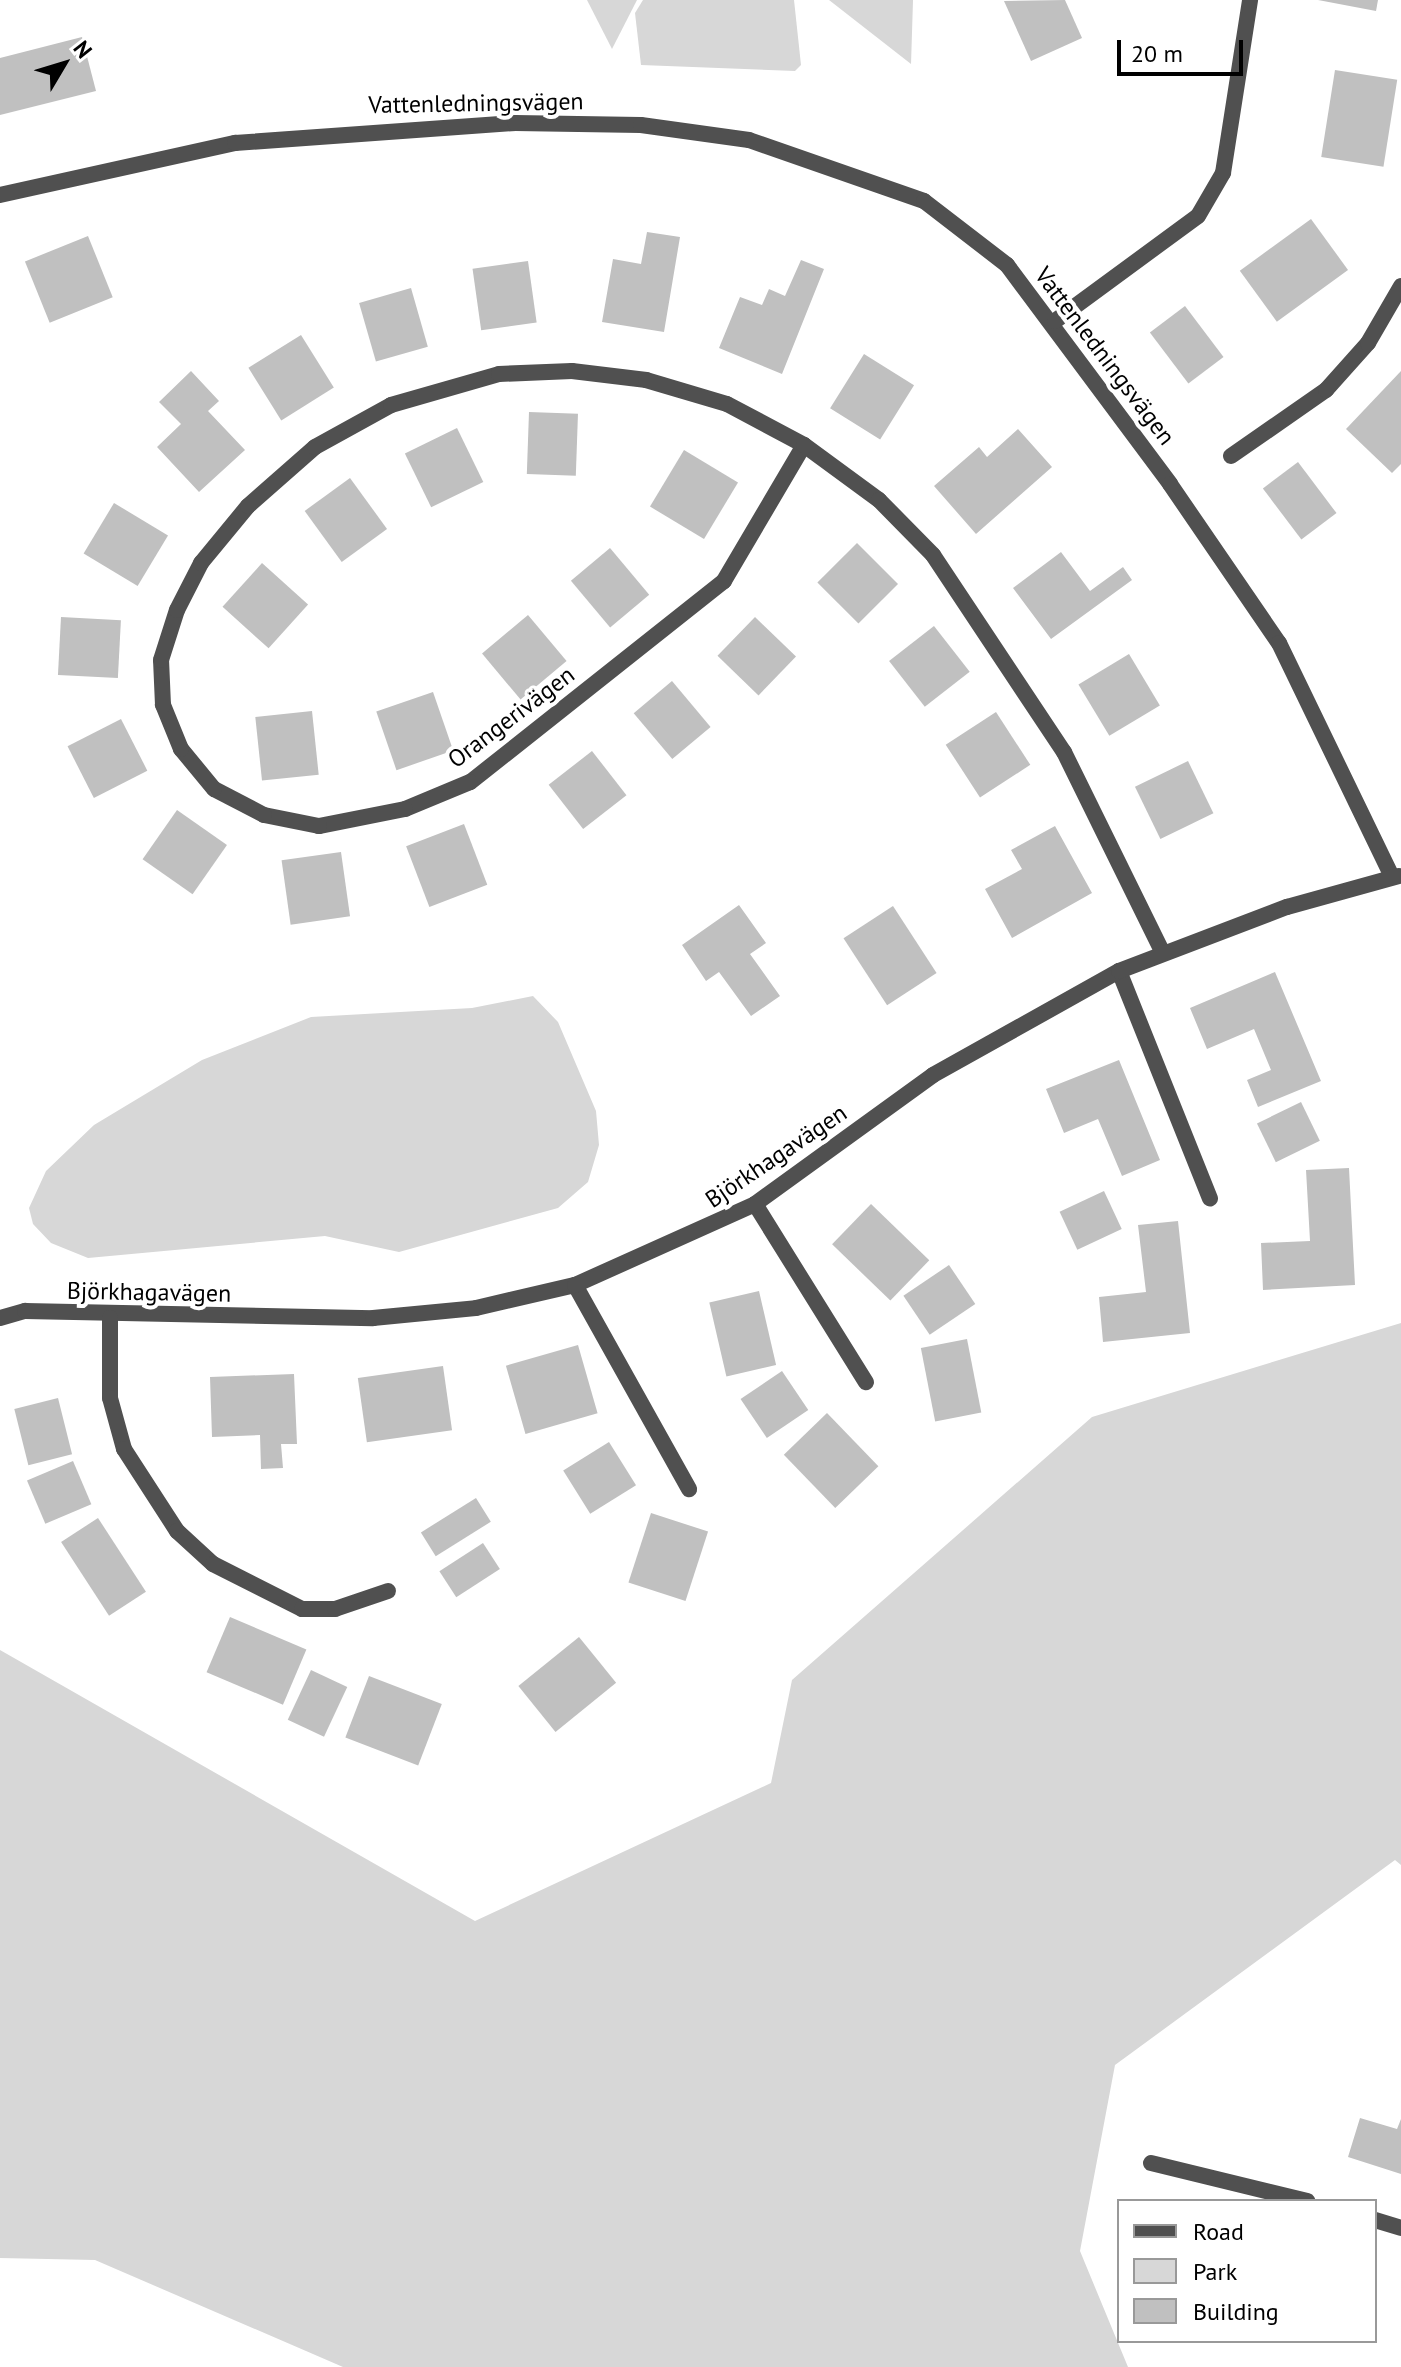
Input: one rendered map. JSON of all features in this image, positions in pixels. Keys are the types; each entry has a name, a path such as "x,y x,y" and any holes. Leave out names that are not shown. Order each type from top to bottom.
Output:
{"street":[{"path":"1055,321 1198,216 1223,173 1250,0"},
{"name":"Vattenledningsvägen","path":"0,195 235,143 376,128 641,125 801,152 924,201 1007,265 1055,321 1279,643 1396,876"},
{"path":"1231,456 1326,390 1368,343 1401,286"},
{"name":"Orangerivägen","path":"804,445 724,581 470,782 405,809 319,826 264,815 214,789 181,749 163,705 161,660 201,563 248,506 355,421 428,391 499,374 572,371 646,380 727,404 804,445 879,500 933,555 1007,658 1064,752 1163,953"},
{"name":"Björkhagavägen","path":"0,1318 25,1311 110,1318 373,1318 476,1308 575,1285 755,1204 933,1075 1119,971 1163,953 1396,876"},
{"path":"1119,971 1210,1198"},
{"path":"755,1204 866,1382"},
{"path":"575,1285 689,1489"},
{"path":"110,1318 110,1398 124,1449 177,1531 213,1564 302,1609 335,1609 388,1591"},
{"path":"1151,2163 1299,2199"},
{"path":"1377,2221 1401,2228"}],"green space":[{"path":"587,0 637,0 612,49"},
{"path":"643,0 794,0 801,65 795,71 641,65 635,13"},
{"path":"829,0 913,0 911,64"},
{"path":"533,996 558,1022 596,1111 599,1145 588,1182 558,1208 399,1252 325,1236 88,1258 51,1243 33,1224 29,1208 46,1171 94,1125 202,1060 311,1017 472,1008"},
{"path":"1401,1323 1401,1865 1395,1860 1115,2065 1080,2251 1128,2367 343,2367 95,2260 0,2258 0,1650 475,1921 771,1783 792,1680 1092,1417"}],"building":[{"path":"1065,0 1082,38 1031,61 1004,1"},
{"path":"1318,0 1378,0 1376,11"},
{"path":"82,37 96,91 0,115 0,58"},
{"path":"1335,70 1397,80 1383,167 1321,157"},
{"path":"1311,219 1348,270 1277,322 1240,271"},
{"path":"647,232 680,237 664,332 602,322 613,259 641,264"},
{"path":"88,236 113,297 50,323 25,261"},
{"path":"801,260 824,269 782,374 719,348 740,297 762,305 769,289 785,296"},
{"path":"528,261 537,322 481,330 473,269"},
{"path":"411,288 428,347 376,362 359,303"},
{"path":"1185,306 1224,357 1188,384 1150,332"},
{"path":"301,335 334,388 281,420 248,368"},
{"path":"864,354 914,385 880,440 830,408"},
{"path":"191,371 219,401 208,411 245,450 199,492 157,447 181,424 159,402"},
{"path":"1401,371 1401,464 1392,473 1346,429"},
{"path":"529,412 578,414 576,476 527,474"},
{"path":"457,428 483,482 431,507 405,453"},
{"path":"1018,429 1052,467 976,534 934,486 979,447 987,457"},
{"path":"684,450 738,482 704,539 650,507"},
{"path":"1298,462 1337,513 1301,540 1263,488"},
{"path":"350,478 387,529 342,562 305,511"},
{"path":"114,503 168,535 138,586 84,554"},
{"path":"857,543 898,584 858,624 817,583"},
{"path":"610,548 649,595 610,628 571,581"},
{"path":"1061,552 1090,591 1123,567 1132,580 1051,639 1013,588"},
{"path":"262,563 308,604 269,648 223,607"},
{"path":"528,615 567,661 521,700 482,654"},
{"path":"61,617 121,620 118,678 58,675"},
{"path":"755,617 796,657 758,695 717,656"},
{"path":"934,626 970,672 925,707 889,661"},
{"path":"1129,654 1160,705 1109,736 1078,684"},
{"path":"672,681 711,727 672,759 634,713"},
{"path":"433,692 453,751 396,770 376,712"},
{"path":"312,711 319,775 262,781 255,717"},
{"path":"996,712 1030,765 980,798 946,745"},
{"path":"121,719 147,771 94,798 68,746"},
{"path":"592,751 626,795 583,829 549,785"},
{"path":"1188,761 1213,813 1160,839 1135,787"},
{"path":"177,810 227,845 193,894 143,859"},
{"path":"464,824 487,885 429,907 406,846"},
{"path":"1055,826 1092,893 1012,938 985,889 1022,869 1011,850"},
{"path":"341,852 350,916 291,925 282,860"},
{"path":"739,905 766,943 750,954 780,996 751,1016 719,972 706,981 682,945"},
{"path":"893,906 937,973 887,1005 844,938"},
{"path":"1275,972 1321,1081 1258,1107 1247,1080 1271,1070 1254,1029 1207,1049 1190,1008"},
{"path":"1119,1060 1160,1160 1122,1176 1098,1119 1064,1133 1046,1089"},
{"path":"1301,1102 1320,1141 1276,1162 1257,1123"},
{"path":"1349,1168 1355,1285 1263,1290 1261,1243 1310,1241 1306,1170"},
{"path":"1104,1191 1122,1229 1077,1250 1060,1212"},
{"path":"871,1204 929,1260 890,1301 832,1244"},
{"path":"1178,1221 1190,1333 1103,1342 1099,1297 1146,1292 1138,1225"},
{"path":"949,1265 975,1304 930,1335 903,1296"},
{"path":"759,1291 776,1365 726,1377 709,1302"},
{"path":"967,1339 981,1413 935,1422 921,1348"},
{"path":"578,1345 598,1413 525,1434 506,1366"},
{"path":"443,1366 452,1430 367,1442 358,1378"},
{"path":"782,1371 808,1410 767,1438 741,1399"},
{"path":"294,1374 297,1444 281,1444 283,1468 261,1469 260,1435 212,1437 210,1377"},
{"path":"58,1398 72,1454 28,1465 14,1409"},
{"path":"827,1413 878,1466 835,1508 784,1455"},
{"path":"609,1442 636,1485 590,1514 563,1471"},
{"path":"73,1461 91,1504 45,1524 27,1481"},
{"path":"476,1498 491,1522 436,1556 421,1532"},
{"path":"651,1513 708,1532 686,1601 628,1582"},
{"path":"98,1518 146,1592 109,1616 61,1542"},
{"path":"483,1543 500,1569 456,1597 439,1571"},
{"path":"230,1617 306,1649 283,1705 207,1672"},
{"path":"579,1637 616,1683 556,1732 518,1686"},
{"path":"311,1670 347,1687 324,1737 288,1720"},
{"path":"369,1676 442,1704 418,1766 345,1738"},
{"path":"1360,2118 1397,2129 1401,2119 1401,2174 1348,2157"}]}
